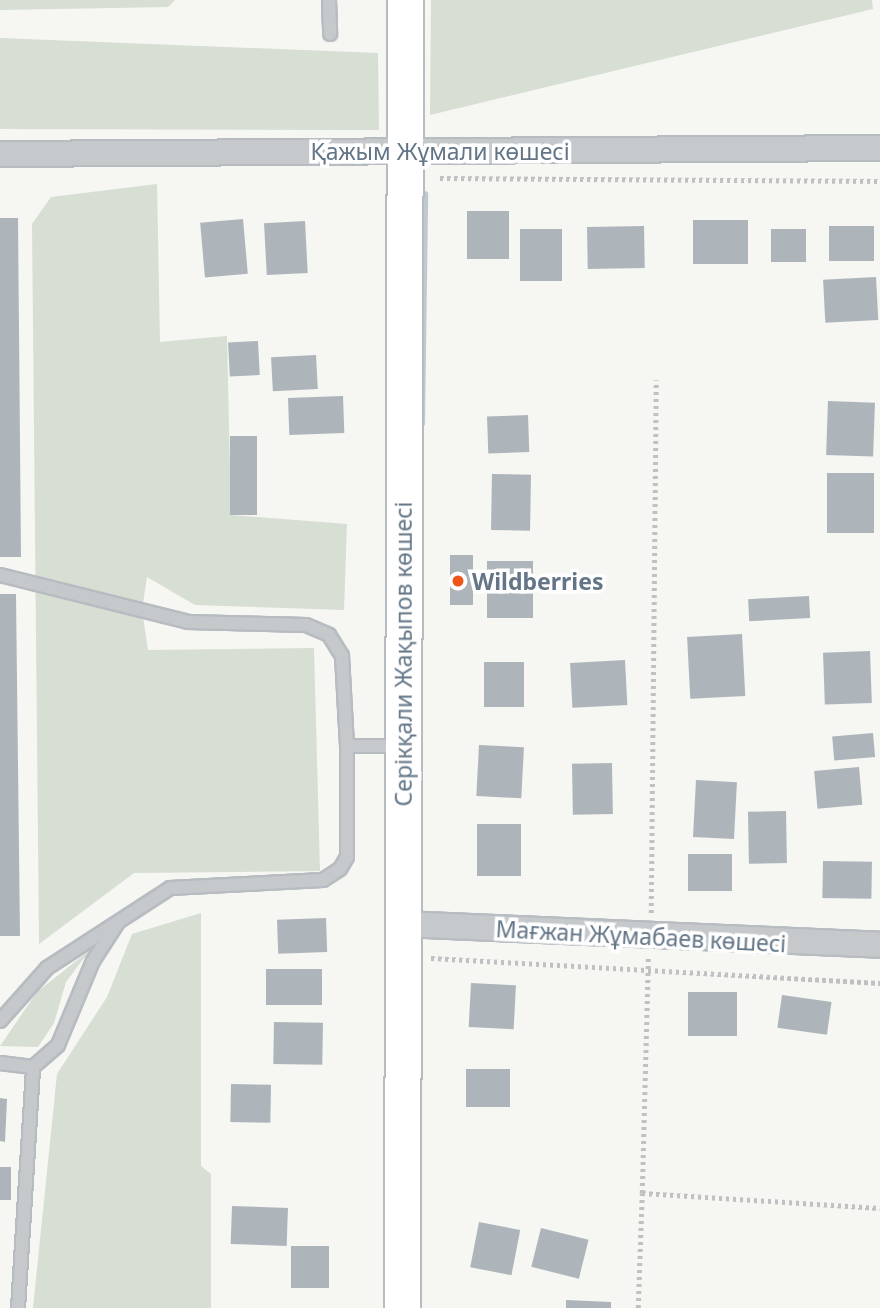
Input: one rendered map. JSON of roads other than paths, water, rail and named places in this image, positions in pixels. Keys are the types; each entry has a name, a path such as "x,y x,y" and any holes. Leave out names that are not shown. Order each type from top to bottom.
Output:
{"main road":[{"name":"Серікқали Жақыпов көшесі","path":"402,1308 405,0"}],"street":[{"name":"Қажым Жұмали көшесі","path":"0,154 404,164 880,148"},
{"name":"Мағжан Жұмабаев көшесі","path":"402,940 651,938 880,945"}],"lane":[{"path":"329,0 330,34"},
{"path":"0,575 188,622 306,625 329,635 342,656 347,746 347,857 340,869 323,880 170,888 47,968 0,1021"},
{"path":"347,746 403,746"},
{"path":"18,1308 33,1067 64,1035 93,961 119,921"},
{"path":"0,1063 33,1067"}],"waterway":[{"path":"421,423 424,194"}],"place":[{"name":"Wildberries","path":"458,581"}]}
